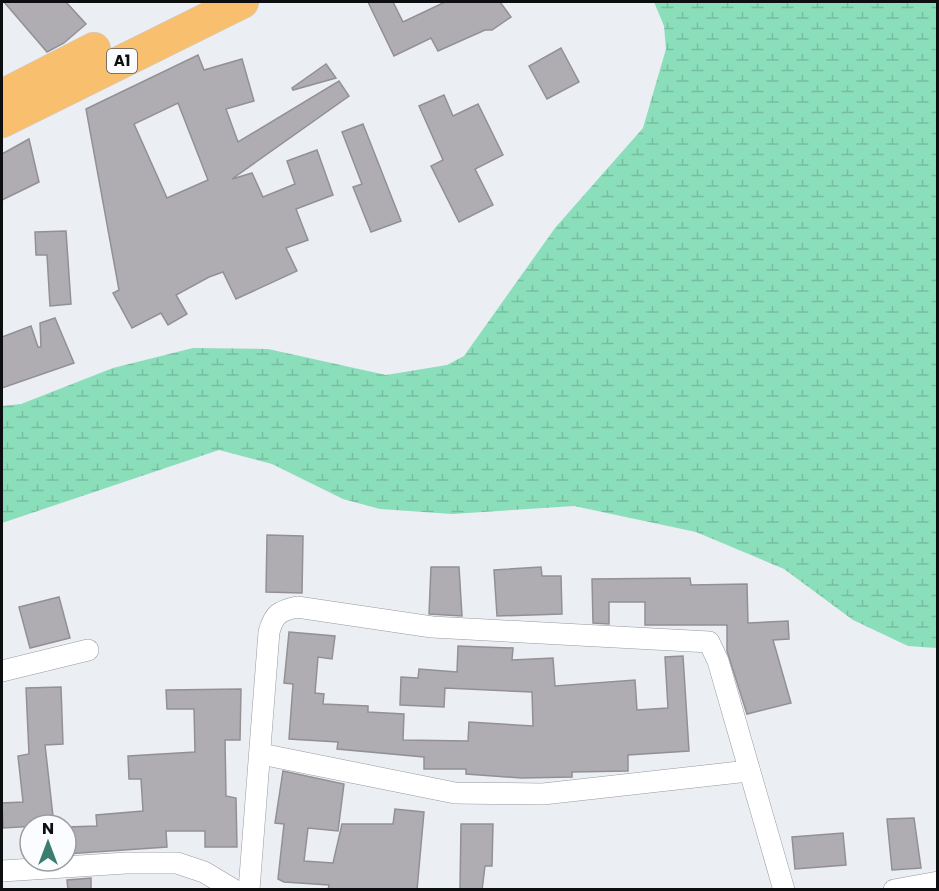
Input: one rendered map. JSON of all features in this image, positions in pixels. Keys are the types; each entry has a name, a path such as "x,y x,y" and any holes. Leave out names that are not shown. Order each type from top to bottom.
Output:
{"highway":[{"name":"A1","path":"2,96 191,2"},
{"name":"A1","path":"2,121 242,2"}],"street":[{"path":"249,890 269,632 273,617 281,610 297,606 432,627 709,642 718,661 784,890"},
{"path":"2,671 88,650"},
{"path":"261,754 455,793 543,794 748,771"},
{"path":"2,871 126,863 177,863 204,872 234,890"},
{"path":"894,890 938,882"}],"green space":[{"path":"654,2 937,2 937,648 908,646 853,620 784,569 696,532 574,506 452,514 380,509 343,499 272,464 219,450 2,523 2,406 21,404 113,368 193,348 268,349 386,375 447,365 464,356 555,228 643,128 666,49 664,26"}],"building":[{"path":"4,2 66,2 86,24 64,43 47,52"},
{"path":"368,2 393,2 403,22 445,2 500,2 511,17 492,30 485,30 438,51 431,38 394,56"},
{"path":"561,48 579,82 547,99 529,66"},
{"path":"198,55 204,70 242,59 254,101 226,109 238,142 339,81 349,96 232,179 252,173 263,197 295,184 287,161 317,150 333,195 296,209 308,240 286,248 297,271 236,299 223,272 176,295 187,314 168,325 161,313 132,328 113,293 119,290 86,109","holes":["178,103 208,180 167,198 134,124"]},
{"path":"326,64 336,78 293,90 292,88"},
{"path":"444,95 453,116 478,104 503,155 475,169 493,205 459,222 431,166 443,160 419,106"},
{"path":"363,124 401,221 371,232 353,187 362,184 342,132"},
{"path":"29,139 39,182 2,200 2,154"},
{"path":"66,231 71,304 50,306 47,255 36,255 35,232"},
{"path":"55,318 74,363 2,388 2,337 31,326 38,347 41,347 40,323"},
{"path":"267,535 303,536 302,593 266,592"},
{"path":"431,567 459,567 462,616 429,614"},
{"path":"541,567 542,576 561,576 562,614 497,616 494,570"},
{"path":"690,578 691,585 747,584 748,623 788,621 789,639 773,640 791,703 747,714 727,651 727,625 645,625 645,602 609,602 609,624 593,623 592,579"},
{"path":"59,597 70,638 30,648 19,607"},
{"path":"289,632 335,636 332,659 318,657 315,693 324,694 323,704 368,706 368,712 404,714 403,740 468,741 469,722 533,726 532,692 445,688 444,707 400,705 401,677 418,678 419,669 457,672 458,646 513,648 512,660 553,658 555,686 635,680 637,710 668,708 665,657 683,656 689,751 628,755 628,771 572,772 572,777 522,778 466,774 466,769 424,769 424,757 337,749 338,742 289,739 293,684 284,683"},
{"path":"61,687 63,744 45,745 53,813 18,813 18,827 3,828 2,803 23,802 18,756 29,754 26,688"},
{"path":"241,689 240,740 225,740 226,796 236,798 237,847 205,847 205,831 166,831 167,847 78,853 78,827 97,826 96,815 143,811 141,779 129,779 128,756 195,752 194,709 167,709 166,690"},
{"path":"283,771 344,784 338,831 308,828 304,861 333,863 342,824 393,824 395,809 424,812 417,890 328,890 329,885 284,882 278,879 284,824 275,823"},
{"path":"914,818 921,868 892,870 887,819"},
{"path":"461,824 493,824 492,866 485,866 482,890 460,890"},
{"path":"843,833 846,865 795,869 792,837"},
{"path":"91,878 91,890 68,890 67,880"}]}
